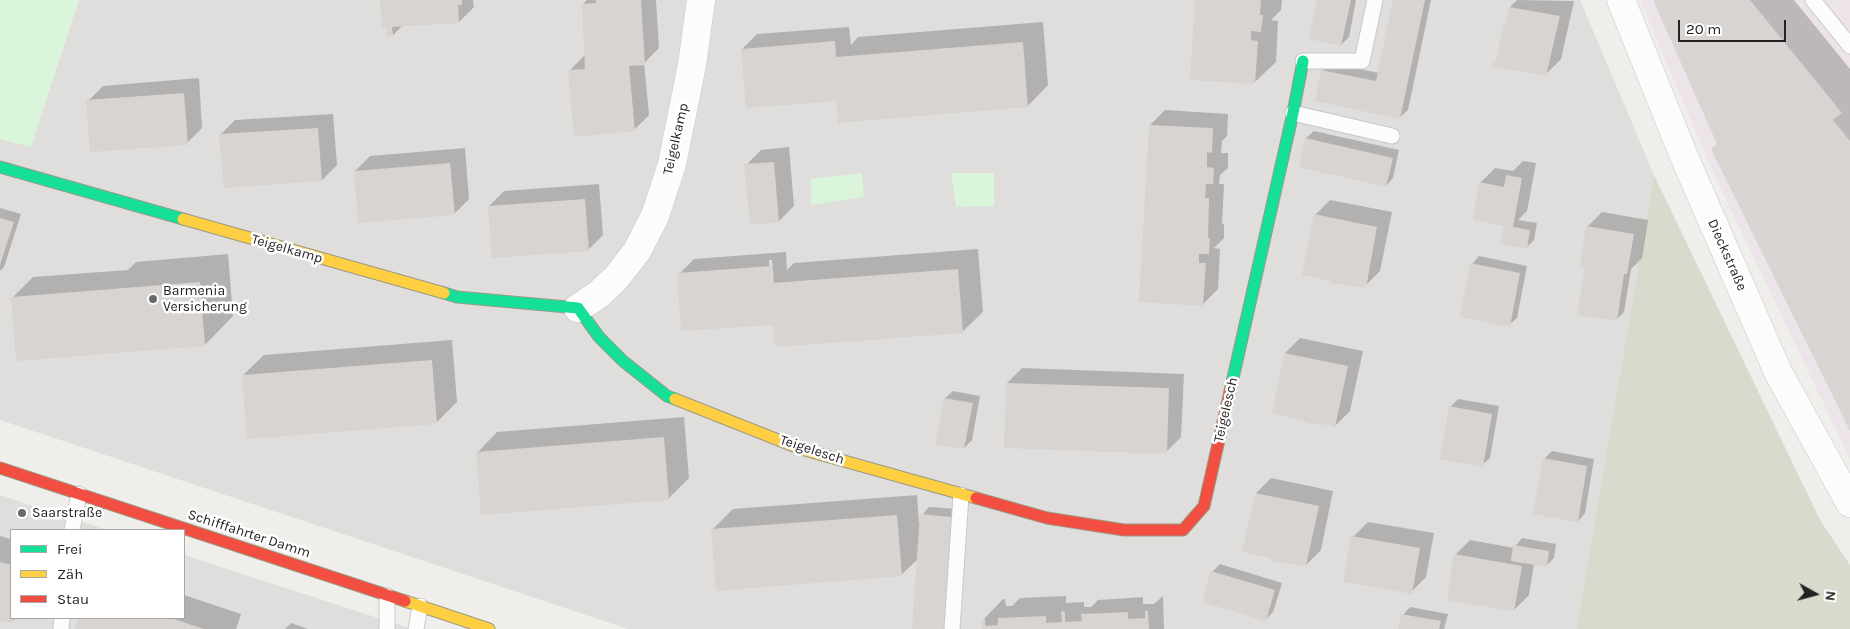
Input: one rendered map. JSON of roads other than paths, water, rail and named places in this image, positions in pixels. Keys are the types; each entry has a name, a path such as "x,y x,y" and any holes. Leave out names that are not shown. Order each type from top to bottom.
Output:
{"street":[{"name":"Teigelkamp","path":"0,167 457,297 578,308 598,295 616,278 637,251 655,216 672,164 692,65 701,0"},
{"name":"Dieckstraße","path":"1621,0 1683,154 1778,372 1850,503"},
{"name":"Teigelesch","path":"578,308 599,337 623,361 667,396 802,449 1047,518 1124,530 1183,530 1204,506 1293,113 1303,61"},
{"name":"Schifffahrter Damm","path":"0,468 185,529"},
{"name":"Schifffahrter Damm","path":"185,529 489,629"}],"lane":[{"path":"1303,61 1362,61 1375,0"},
{"path":"1813,0 1850,46"},
{"path":"1293,113 1392,136"},
{"path":"72,529 79,494"},
{"path":"952,629 961,495"},
{"path":"386,629 387,596"},
{"path":"416,629 420,606"}],"place":[{"name":"Barmenia Versicherung","path":"153,299"},
{"name":"Saarstraße","path":"22,513"}]}
